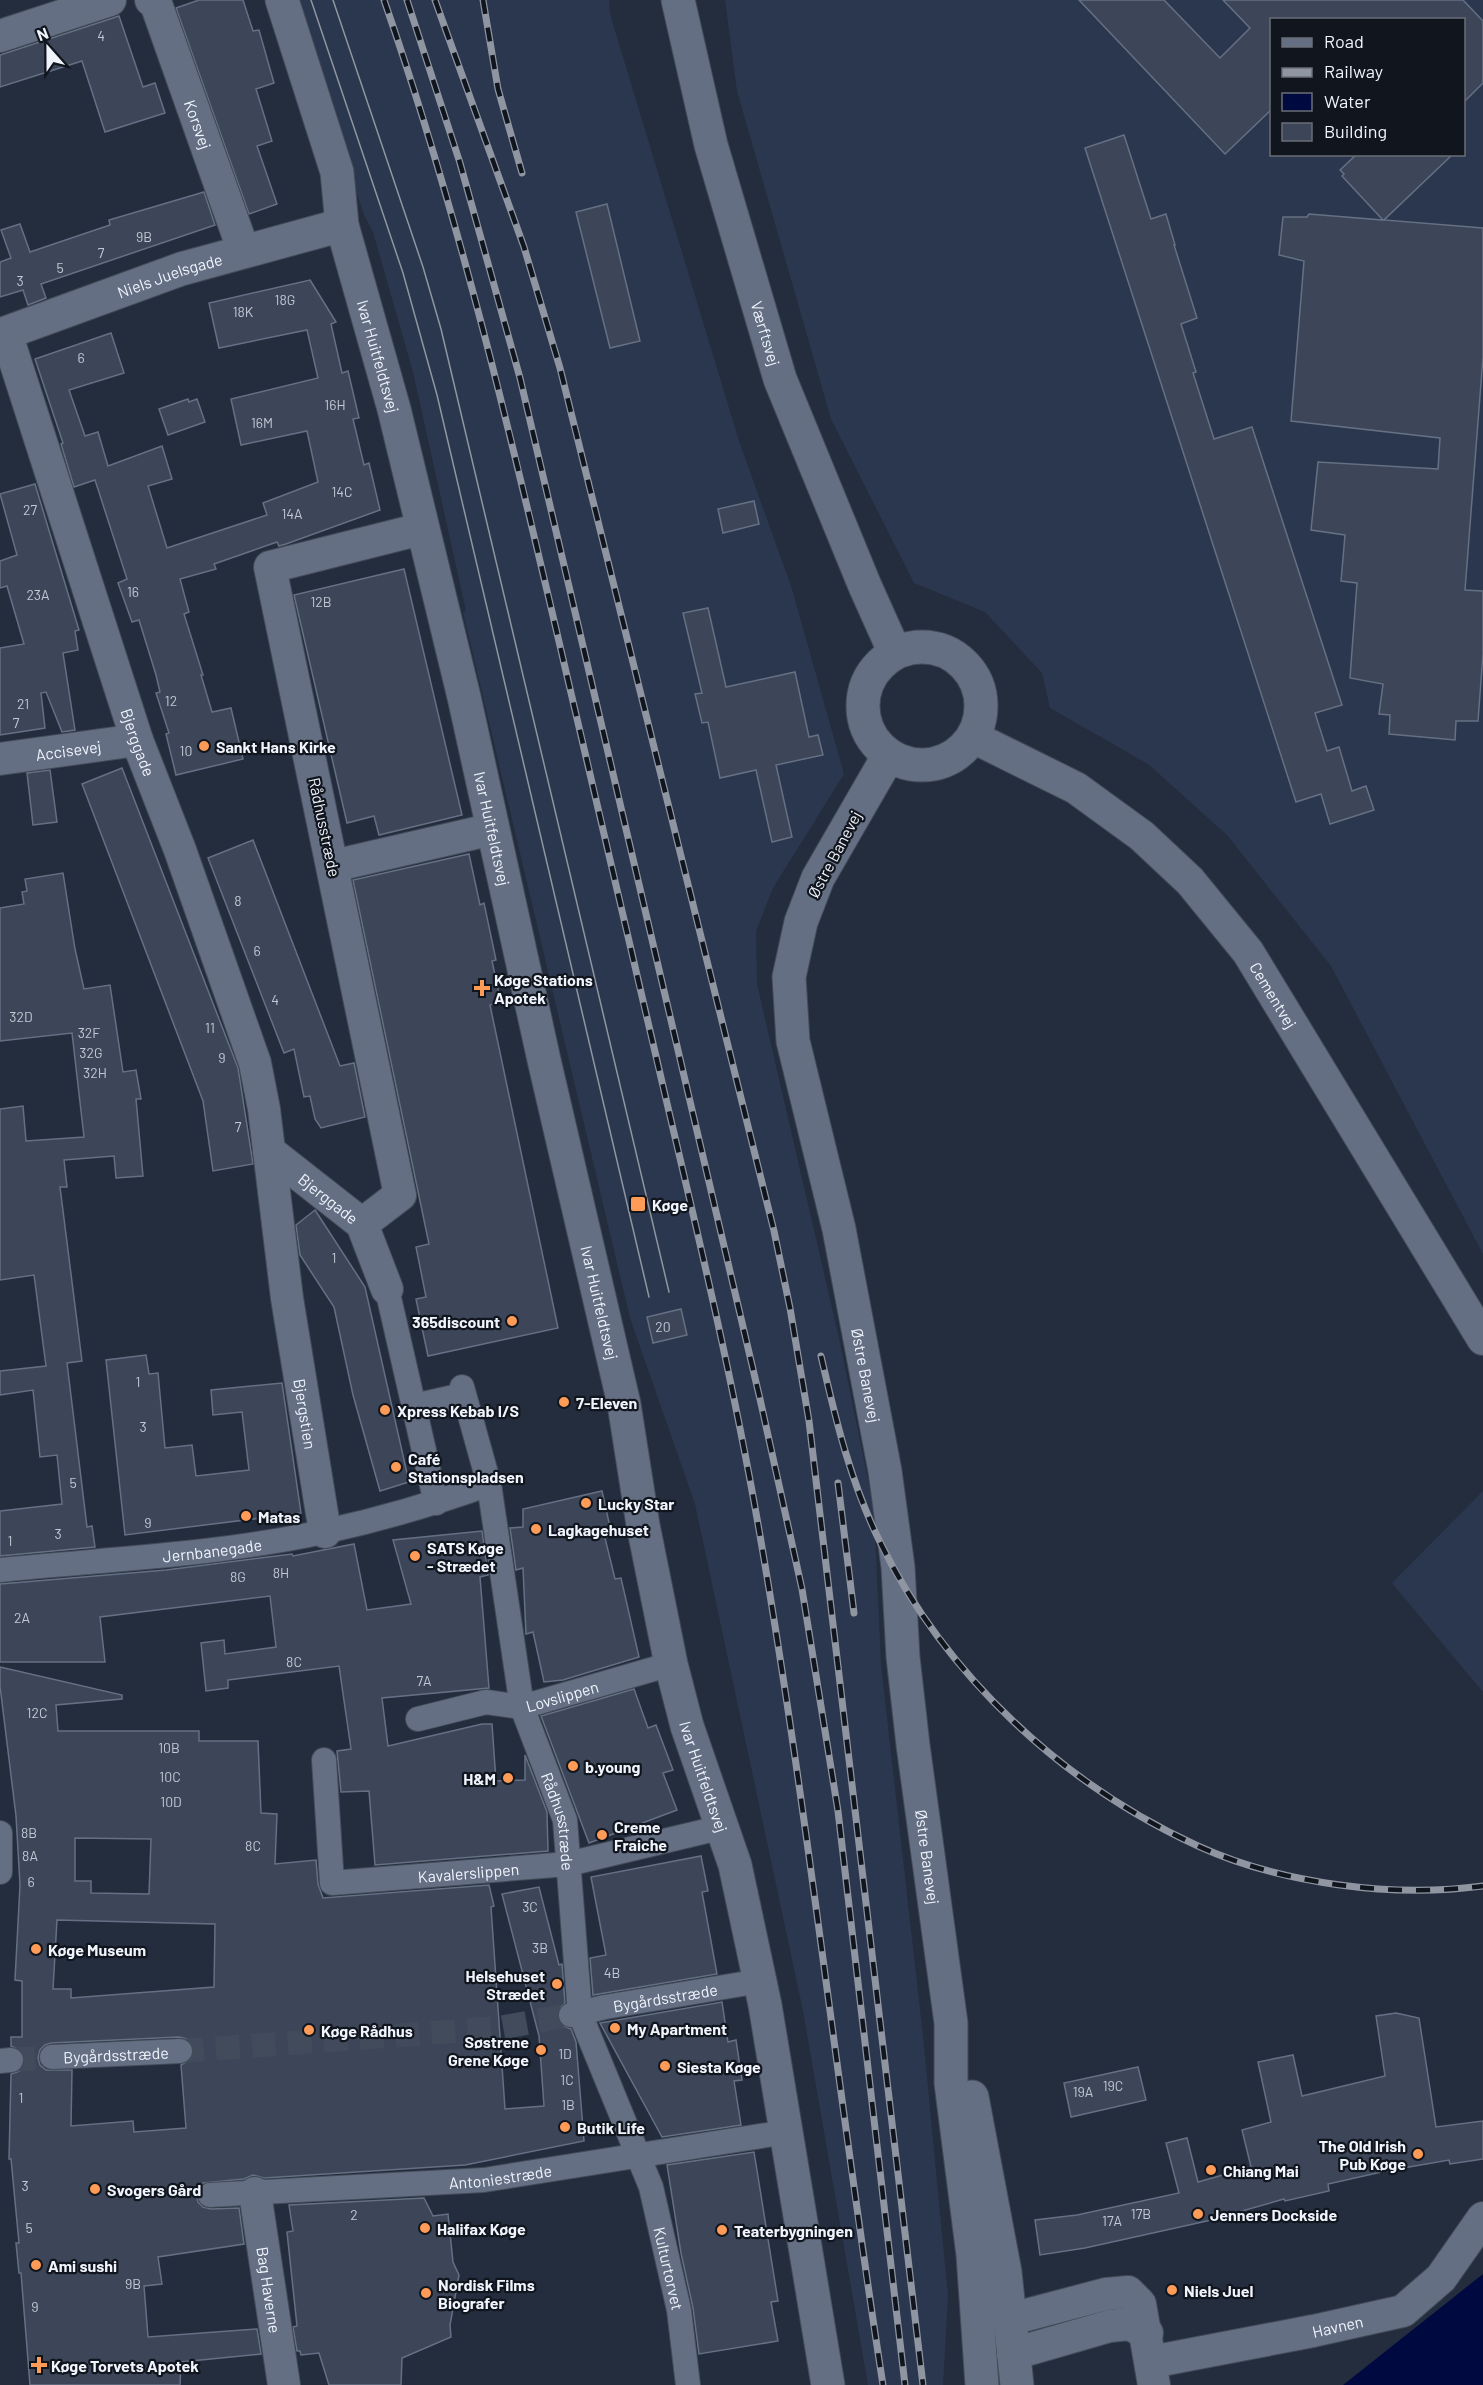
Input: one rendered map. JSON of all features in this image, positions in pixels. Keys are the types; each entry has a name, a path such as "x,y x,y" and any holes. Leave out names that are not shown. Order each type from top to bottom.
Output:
{"street":[{"path":"0,36 110,0"},
{"name":"Korsvej","path":"150,0 155,2 244,252"},
{"name":"Ivar Huitfeldtsvej","path":"263,0 293,88 315,176 342,225"},
{"name":"Ivar Huitfeldtsvej","path":"282,0 337,172 342,225 393,409 464,697 543,1060 624,1404 643,1525 671,1664 687,1726 735,1865 760,1981 828,2385"},
{"name":"Værftsvej","path":"678,0 711,145 780,379 895,653"},
{"name":"Niels Juelsgade","path":"3,334 171,273 342,225"},
{"name":"Bjerggade","path":"3,334 138,740 178,843 255,1063 269,1151 287,1298"},
{"name":"Rådhusstræde","path":"362,1224 400,1195 270,567 421,529"},
{"path":"914,648 934,648 952,655 967,668 977,683 981,702 980,720 973,737 959,752 942,762 924,765 906,763 889,755 874,741 865,723 863,703 868,683 879,666 895,653 914,648"},
{"name":"Cementvej","path":"973,737 1076,788 1142,836 1190,881 1248,952 1483,1339"},
{"name":"Accisevej","path":"0,759 138,740"},
{"name":"Østre Banevej","path":"889,755 818,878 801,922 789,977 793,1041 839,1229 885,1471 898,1567 903,1657 913,1745 951,2023 951,2084 973,2255 981,2374"},
{"path":"333,866 493,829"},
{"name":"Bjerggade","path":"269,1151 362,1224 387,1289"},
{"path":"387,1289 414,1406 428,1505"},
{"name":"Bjergstien","path":"287,1298 325,1532"},
{"name":"Rådhusstræde","path":"414,1406 462,1391 485,1463 522,1707 565,1820 575,2015 637,2156"},
{"name":"Jernbanegade","path":"0,1570 218,1549 325,1532 428,1505 489,1484"},
{"name":"Lovslippen","path":"418,1719 486,1702 522,1707 671,1664"},
{"name":"Kavalerslippen","path":"324,1760 332,1883 568,1864 723,1827"},
{"path":"0,1833 0,1872"},
{"name":"Bygårdsstræde","path":"575,2015 605,2007 760,1981"},
{"name":"Østre Banevej","path":"951,2023 977,2112 1005,2272 1015,2370"},
{"name":"Bygårdsstræde","path":"52,2057 180,2051"},
{"name":"Antoniestræde","path":"210,2195 484,2180 786,2132"},
{"name":"Kulturtorvet","path":"637,2156 651,2187 679,2310 688,2385"},
{"name":"Bag Haverne","path":"255,2193 284,2385"},
{"name":"Havnen","path":"981,2374 1015,2370 1110,2326 1129,2324 1151,2360 1314,2331 1403,2310 1441,2278 1483,2218"},
{"path":"978,2326 1106,2294 1128,2292 1140,2304 1151,2360"}],"shaded area":[{"path":"293,0 609,0 610,14 739,441 792,589 844,774 773,888 756,931 757,984 839,1338 874,1509 881,1665 923,2036 948,2296 943,2385 868,2385 803,2011 695,1504 630,1318 463,612 466,611 413,372 373,232 364,215"},
{"path":"725,0 1483,0 1483,1254 1331,966 1227,835 1148,764 1050,708 1042,673 985,612 914,583 831,419 737,91"},
{"path":"1483,1491 1483,1692 1392,1583"}],"water":[{"path":"1483,2274 1483,2385 1343,2385"}],"building":[{"path":"199,0 243,0 253,31 259,30 274,83 256,89 272,141 257,146 277,204 249,214 176,8"},
{"path":"1079,0 1164,0 1220,58 1250,28 1223,0 1463,0 1483,21 1483,83 1465,101 1465,18 1270,18 1270,111 1225,154"},
{"path":"119,16 143,87 155,83 165,113 105,132 82,61 0,87 0,55"},
{"path":"1124,135 1151,219 1166,214 1197,318 1181,324 1196,372 1193,373 1214,439 1252,427 1342,705 1315,713 1327,751 1339,747 1352,791 1366,786 1374,810 1330,824 1321,794 1296,802 1085,148"},
{"path":"1355,156 1451,156 1384,220 1483,228 1483,357 1465,590 1483,591 1483,654 1478,721 1456,721 1455,740 1389,734 1390,715 1379,714 1383,684 1350,678 1357,583 1341,581 1345,535 1311,530 1318,462 1438,469 1440,438 1291,421 1304,261 1279,255 1283,217 1307,217 1309,214 1383,220 1342,176 1344,174 1340,170"},
{"path":"204,192 215,225 41,284 46,298 28,305 23,290 0,297 0,262 11,258 1,230 20,224 30,252 110,225 109,220"},
{"path":"607,204 640,341 610,348 576,212"},
{"path":"310,280 336,322 331,324 342,373 348,371 359,418 353,419 364,465 369,463 380,510 286,544 279,546 277,542 214,564 216,569 180,579 189,612 184,614 212,712 231,708 243,759 176,775 166,734 169,733 156,693 160,692 156,675 139,620 132,622 118,583 127,579 95,480 74,487 61,444 63,443 35,359 111,333 124,373 69,390 85,436 98,432 108,466 162,446 172,479 148,486 167,548 267,515 263,503 318,482 307,431 241,445 231,399 318,378 307,330 219,348 209,303"},
{"path":"188,399 189,402 197,399 205,422 168,435 159,409"},
{"path":"35,484 79,630 75,631 78,650 63,653 75,730 62,732 46,692 41,693 45,728 0,735 0,648 24,644 7,586 0,588 0,561 17,555 0,494"},
{"path":"754,501 759,524 723,533 718,509"},
{"path":"404,569 462,815 379,835 374,816 347,823 294,595"},
{"path":"708,608 726,687 795,672 809,737 818,735 823,755 776,765 792,837 772,842 756,770 720,778 708,722 702,723 695,694 702,693 683,613"},
{"path":"122,768 238,1068 253,1164 213,1171 203,1101 82,784"},
{"path":"50,770 57,822 33,825 27,773"},
{"path":"253,840 340,1066 354,1063 365,1117 321,1128 315,1119 310,1096 304,1097 294,1049 284,1053 208,858"},
{"path":"469,854 480,905 484,903 496,960 492,961 501,1003 490,1005 558,1328 428,1356 416,1299 426,1297 416,1247 429,1244 353,880"},
{"path":"63,873 84,989 110,985 123,1072 136,1070 141,1099 136,1099 143,1176 116,1178 114,1156 64,1160 67,1187 60,1187 82,1361 67,1363 87,1527 92,1526 95,1547 0,1556 0,1511 62,1504 57,1455 40,1457 33,1390 0,1395 0,1371 46,1366 34,1275 0,1280 0,1109 23,1106 26,1141 84,1137 72,1033 0,1041 0,908 24,904 22,892 27,891 25,879"},
{"path":"315,1210 365,1287 409,1482 380,1491 353,1395 334,1307 300,1255 296,1225"},
{"path":"681,1309 687,1335 653,1343 647,1317"},
{"path":"146,1355 149,1374 158,1373 165,1448 192,1445 196,1476 249,1470 242,1412 213,1415 211,1390 282,1383 301,1513 125,1535 106,1360"},
{"path":"602,1491 612,1536 605,1538 615,1579 621,1578 639,1657 563,1680 544,1682 533,1632 526,1634 523,1568 516,1570 510,1528 523,1527 523,1509"},
{"path":"482,1531 488,1575 480,1577 489,1688 382,1698 388,1746 482,1724 492,1724 496,1781 525,1780 525,1755 547,1812 548,1851 375,1865 369,1791 341,1792 337,1751 351,1749 339,1666 228,1680 228,1688 206,1691 201,1643 224,1640 225,1654 276,1647 270,1596 100,1617 105,1662 0,1662 0,1584 166,1570 292,1554 293,1556 354,1544 367,1610 411,1604 393,1540"},
{"path":"0,1667 122,1695 122,1699 56,1705 58,1731 199,1731 199,1741 258,1741 261,1813 277,1814 275,1864 316,1860 318,1884 323,1898 489,1885 494,1906 491,1907 505,2109 544,2106 539,2036 502,1894 539,1887 559,1965 562,1964 565,2003 558,2010 557,2019 561,2025 571,2029 576,2042 584,2141 465,2165 264,2178 253,2175 244,2179 203,2183 196,2195 203,2207 239,2208 244,2244 158,2257 162,2284 144,2286 148,2337 257,2329 261,2354 181,2362 180,2385 30,2385 21,2273 19,2273 16,2243 19,2243 11,2159 9,2159 11,2074 20,2071 25,2059 22,2051 11,2046 11,2037 22,2037 22,1981 15,1980 20,1885 16,1816 0,1686","holes":["75,1838 151,1839 149,1894 91,1893 91,1881 75,1881","57,1920 215,1924 214,1987 71,1998 71,1989 53,1989","179,2037 187,2039 194,2050 192,2058 181,2065 186,2128 134,2132 133,2121 71,2126 72,2070 46,2070 40,2065 38,2058 40,2050 51,2043"]},
{"path":"634,1689 648,1728 656,1725 673,1770 663,1773 677,1810 589,1843 541,1716"},
{"path":"701,1856 708,1891 702,1892 717,1974 593,1995 590,1958 606,1955 591,1877"},
{"path":"722,2002 728,2042 736,2040 742,2080 734,2081 741,2125 662,2137 600,2023"},
{"path":"1396,2013 1419,2018 1436,2127 1483,2121 1483,2159 1450,2164 1449,2160 1386,2171 1328,2184 1329,2191 1285,2201 1284,2199 1207,2221 1085,2248 1040,2255 1035,2220 1077,2215 1179,2193 1166,2143 1187,2138 1198,2182 1251,2167 1242,2130 1271,2122 1258,2062 1293,2055 1302,2096 1385,2076 1376,2016"},
{"path":"1138,2067 1146,2100 1071,2117 1064,2083"},
{"name":"Teaterbygningen","path":"754,2152 778,2301 771,2302 778,2341 699,2354 667,2165"},
{"path":"424,2198 433,2216 448,2214 453,2262 459,2275 450,2325 451,2337 402,2358 401,2385 329,2385 319,2353 301,2355 300,2351 297,2351 293,2327 297,2326 287,2232 293,2231 289,2205"}],"tunnel":[{"path":"180,2051 499,2028 571,2015"},
{"path":"11,2060 52,2057"}],"tram line":[{"path":"311,0 403,273 437,395 649,1297"},
{"path":"333,0 423,267 441,329 669,1292"}],"railway":[{"path":"384,0 440,175 489,352 554,620 728,1370 749,1473 776,1631 883,2385"},
{"path":"407,0 460,163 520,378 760,1399 802,1589 838,1811 905,2385"},
{"path":"435,0 524,247 560,368 774,1231 790,1308 809,1421 923,2385"},
{"path":"483,0 498,89 522,173"},
{"path":"821,1356 839,1428 861,1498 881,1544 908,1592 939,1638 975,1681 1014,1722 1056,1758 1101,1792 1149,1821 1198,1846 1265,1870 1301,1879 1375,1889 1412,1890 1483,1886"},
{"path":"838,1483 854,1613"}],"place":[{"name":"Sankt Hans Kirke","path":"204,746"},
{"name":"Køge Stations Apotek","path":"482,988"},
{"name":"Køge","path":"638,1204"},
{"name":"365discount","path":"512,1321"},
{"name":"7-Eleven","path":"564,1402"},
{"name":"Xpress Kebab I/S","path":"385,1410"},
{"name":"Café Stationspladsen","path":"396,1467"},
{"name":"Lucky Star","path":"586,1503"},
{"name":"Matas","path":"246,1516"},
{"name":"Lagkagehuset","path":"536,1529"},
{"name":"SATS Køge - Strædet","path":"415,1556"},
{"name":"b.young","path":"573,1766"},
{"name":"H&M","path":"508,1778"},
{"name":"Creme Fraiche","path":"602,1835"},
{"name":"Køge Museum","path":"36,1949"},
{"name":"Helsehuset Strædet","path":"557,1984"},
{"name":"My Apartment","path":"615,2028"},
{"name":"Køge Rådhus","path":"309,2030"},
{"name":"Søstrene Grene Køge","path":"541,2050"},
{"name":"Siesta Køge","path":"665,2066"},
{"name":"Butik Life","path":"565,2127"},
{"name":"The Old Irish Pub Køge","path":"1418,2154"},
{"name":"Chiang Mai","path":"1211,2170"},
{"name":"Svogers Gård","path":"95,2189"},
{"name":"Jenners Dockside","path":"1198,2214"},
{"name":"Halifax Køge","path":"425,2228"},
{"name":"Teaterbygningen","path":"722,2230"},
{"name":"Ami sushi","path":"36,2265"},
{"name":"Niels Juel","path":"1172,2290"},
{"name":"Nordisk Films Biografer","path":"426,2293"},
{"name":"Køge Torvets Apotek","path":"39,2365"}]}
